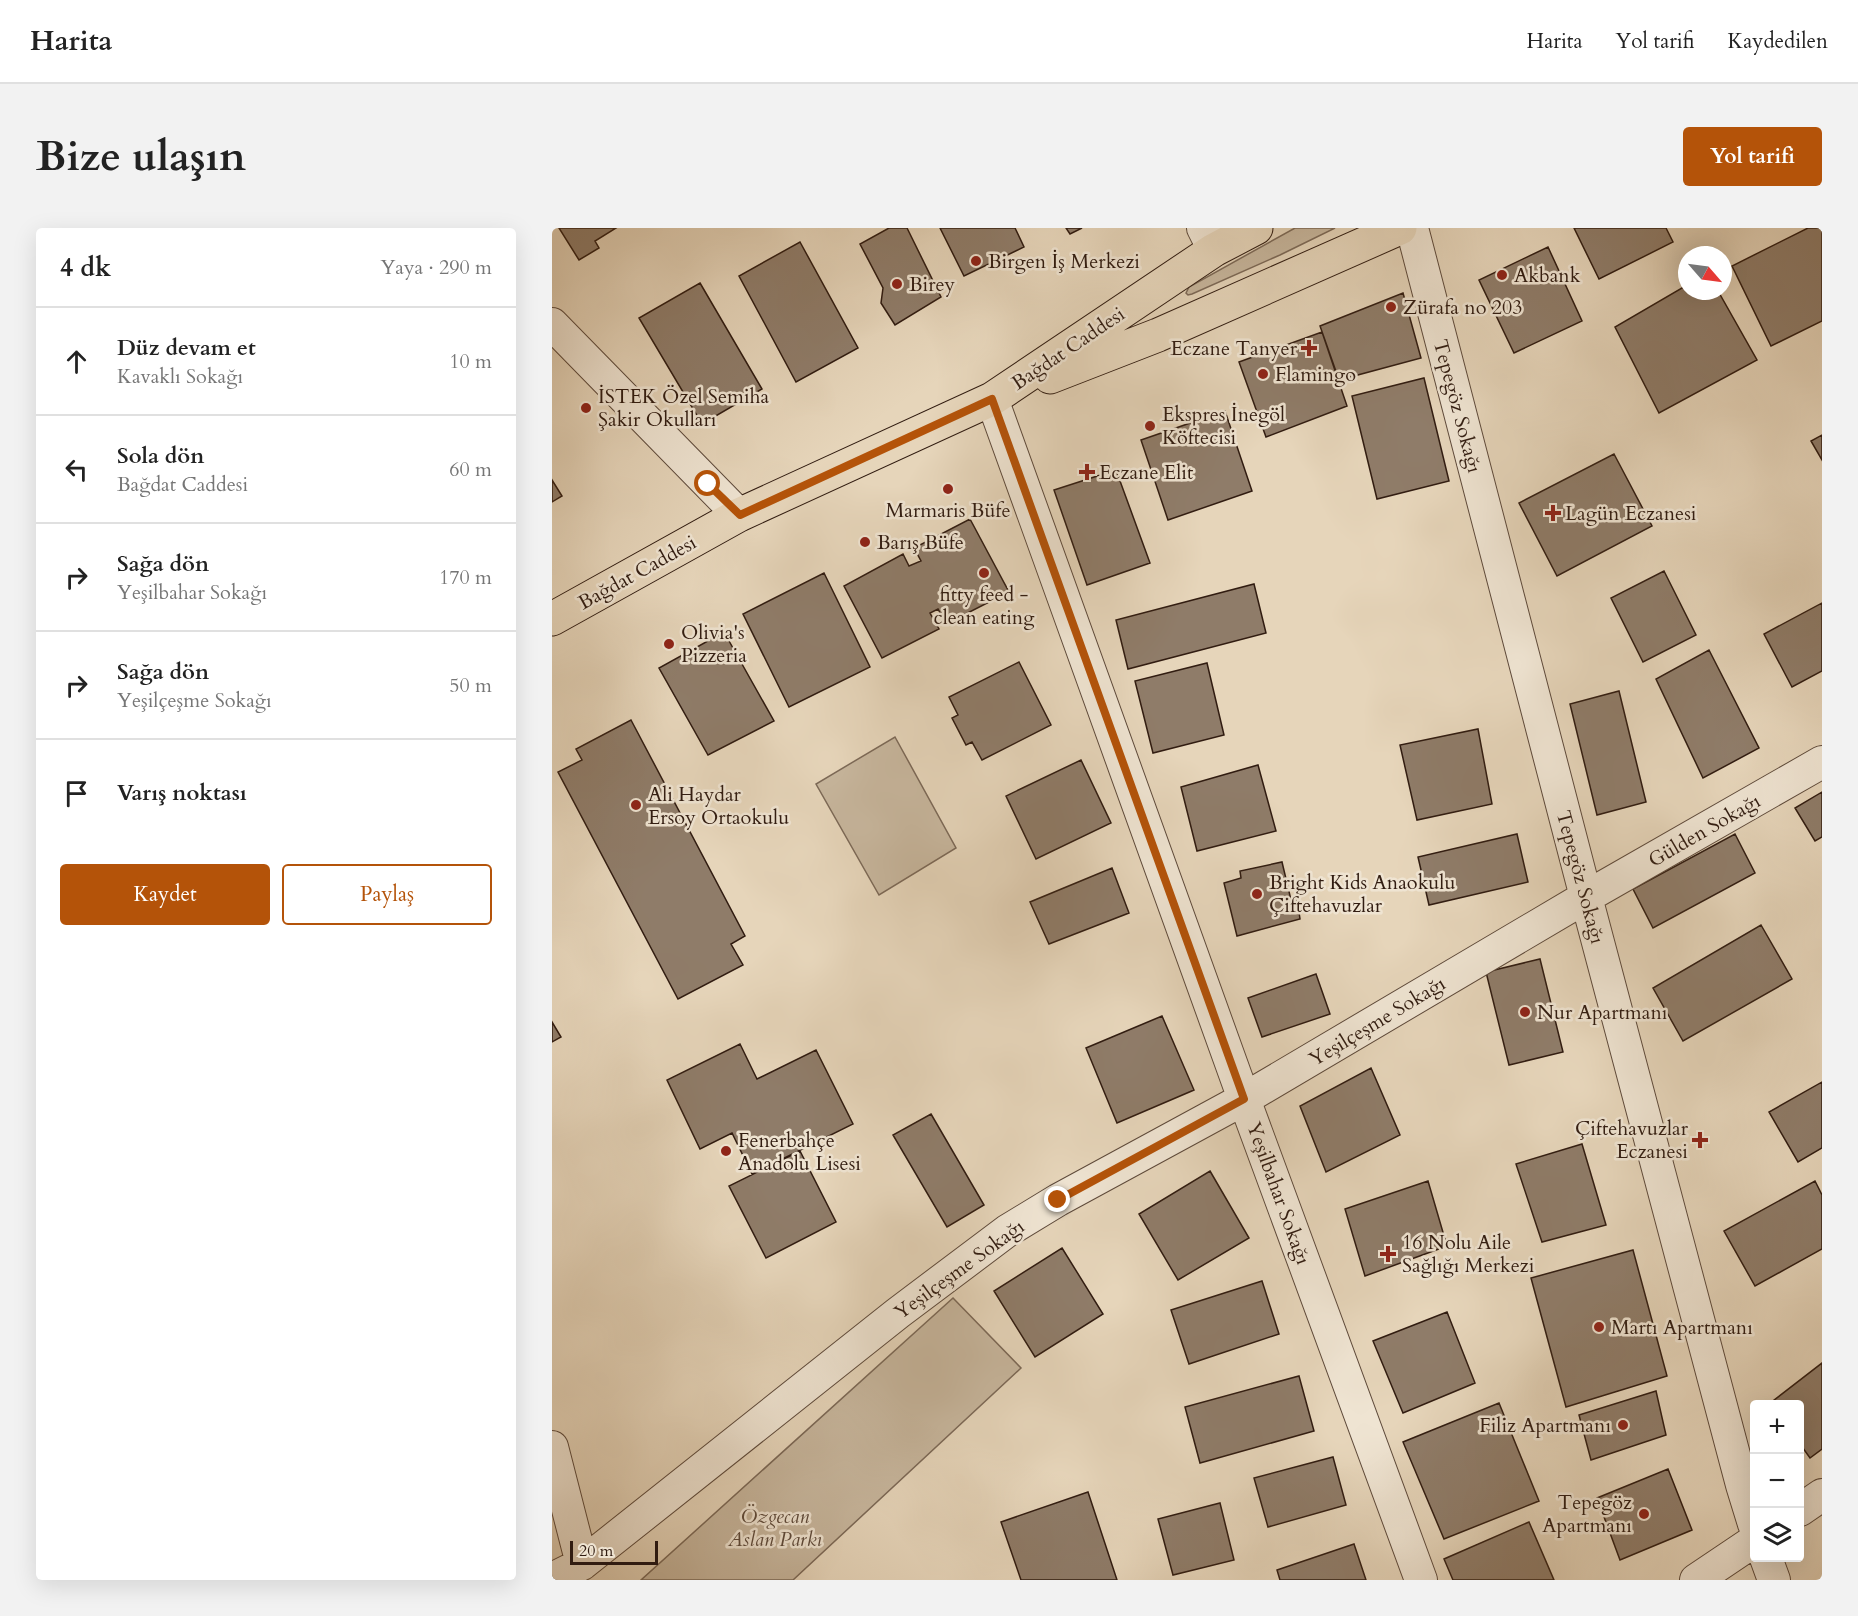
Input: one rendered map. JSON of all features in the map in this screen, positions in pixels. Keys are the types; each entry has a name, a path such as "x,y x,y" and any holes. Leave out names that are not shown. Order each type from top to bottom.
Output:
{"main road":[{"name":"Bağdat Caddesi","path":"552,619 740,515 992,399 1208,239 1256,228"},
{"path":"992,399 1158,335 1400,228"}],"street":[{"name":"Tepegöz Sokağı","path":"1412,228 1586,897 1750,1509"},
{"path":"552,324 740,515"},
{"name":"Yeşilbahar Sokağı","path":"992,399 1244,1099 1421,1580"},
{"name":"Gülden Sokağı","path":"1586,897 1822,762"},
{"name":"Yeşilçeşme Sokağı","path":"552,1580 582,1564 898,1313 1007,1231 1069,1194 1244,1099 1586,897"},
{"path":"552,1447 582,1564"},
{"path":"1803,1508 1822,1495"},
{"path":"1696,1580 1750,1544"},
{"path":"1768,1562 1774,1580"}],"green space":[{"path":"1295,228 1335,228 1192,294 1186,293 1189,287"},
{"path":"895,737 956,848 879,895 816,784"},
{"name":"Özgecan Aslan Parkı","path":"953,1298 1021,1368 793,1580 641,1580"}],"building":[{"path":"559,228 616,228 595,241 599,248 579,260"},
{"path":"889,228 907,228 941,297 895,325 881,303 883,288 860,244"},
{"name":"Birgen İş Merkezi","path":"940,228 1015,228 1024,247 964,276"},
{"path":"1066,228 1082,228 1070,234"},
{"path":"1574,228 1666,228 1673,242 1599,279"},
{"path":"1808,228 1822,228 1822,321 1771,346 1732,266"},
{"path":"800,242 858,348 796,382 739,276"},
{"path":"1548,247 1582,321 1514,353 1479,280"},
{"path":"700,283 762,389 702,424 639,318"},
{"path":"1678,290 1678,300 1723,300 1757,360 1659,413 1615,327"},
{"path":"1403,293 1421,358 1339,380 1320,326"},
{"path":"1322,332 1347,406 1266,437 1239,362"},
{"path":"1424,378 1449,481 1377,499 1352,396"},
{"path":"1225,411 1252,491 1168,520 1141,440"},
{"path":"1822,435 1822,460 1811,441"},
{"path":"1614,454 1652,526 1557,576 1519,503"},
{"path":"1116,470 1150,563 1087,585 1054,490"},
{"path":"552,480 562,496 552,502"},
{"path":"970,519 1009,592 946,624 938,609 930,613 939,629 882,658 844,586 903,554 909,566 921,561 914,548"},
{"path":"1664,571 1696,635 1643,662 1611,598"},
{"path":"824,573 870,667 789,707 743,614"},
{"path":"1254,584 1266,633 1128,669 1116,620"},
{"path":"1822,603 1822,671 1792,687 1764,634"},
{"path":"724,632 774,721 708,755 659,668"},
{"path":"1709,650 1759,748 1703,778 1656,679"},
{"path":"1019,662 1051,725 982,760 972,742 966,745 952,718 958,715 949,697"},
{"path":"1207,663 1224,735 1153,753 1135,681"},
{"path":"1619,691 1646,802 1597,815 1570,704"},
{"path":"631,720 745,936 731,944 743,965 678,999 558,772 582,760 576,749"},
{"path":"1478,729 1492,804 1417,820 1400,745"},
{"path":"1081,760 1111,823 1036,859 1006,796"},
{"path":"1258,765 1276,831 1197,851 1181,787"},
{"path":"1822,792 1822,837 1815,841 1795,808"},
{"path":"1517,834 1528,882 1429,905 1418,857"},
{"path":"1735,834 1755,873 1653,928 1633,889"},
{"path":"1282,862 1291,900 1297,899 1300,919 1237,936 1224,883 1241,878 1240,871"},
{"path":"1112,868 1129,913 1049,944 1030,902"},
{"path":"1761,925 1792,979 1683,1041 1653,988"},
{"name":"Nur Apartmanı","path":"1540,959 1563,1052 1509,1065 1486,972"},
{"path":"1316,974 1330,1014 1262,1037 1248,998"},
{"path":"1162,1016 1194,1090 1117,1123 1086,1048"},
{"path":"552,1022 561,1037 552,1042"},
{"path":"740,1044 757,1079 816,1050 853,1124 752,1174 732,1133 700,1149 667,1080"},
{"path":"1371,1068 1400,1135 1326,1172 1300,1106"},
{"path":"1822,1082 1822,1148 1798,1162 1769,1112"},
{"path":"931,1114 984,1205 947,1227 893,1135"},
{"path":"1582,1144 1606,1225 1542,1242 1516,1164"},
{"path":"800,1151 836,1222 766,1258 729,1186"},
{"path":"1210,1171 1249,1238 1178,1280 1139,1214"},
{"path":"1428,1181 1447,1246 1365,1276 1345,1209"},
{"path":"1815,1181 1822,1195 1822,1249 1755,1286 1724,1231"},
{"path":"1062,1248 1103,1314 1035,1357 994,1291"},
{"name":"Martı Apartmanı","path":"1633,1250 1667,1376 1566,1407 1531,1278"},
{"path":"1262,1281 1279,1334 1189,1364 1171,1310"},
{"path":"1447,1312 1475,1383 1403,1413 1373,1341"},
{"path":"1822,1363 1822,1449 1810,1458 1804,1450 1804,1400 1774,1400"},
{"path":"1299,1376 1314,1431 1200,1463 1185,1407"},
{"name":"Filiz Apartmanı","path":"1656,1391 1666,1435 1591,1460 1579,1415"},
{"path":"1499,1403 1539,1501 1444,1539 1403,1442"},
{"path":"1333,1457 1346,1505 1268,1527 1254,1478"},
{"name":"Tepegöz Apartmanı","path":"1668,1469 1692,1530 1620,1560 1597,1498"},
{"path":"1088,1492 1117,1580 1021,1580 1001,1522"},
{"path":"1220,1503 1234,1560 1173,1575 1158,1519"},
{"path":"1529,1522 1554,1580 1453,1580 1444,1559"},
{"path":"1354,1544 1366,1580 1280,1580 1277,1570"}],"place":[{"name":"Birgen İş Merkezi","path":"976,261"},
{"name":"Akbank","path":"1502,275"},
{"name":"Birey","path":"897,284"},
{"name":"Zürafa no 203","path":"1391,307"},
{"name":"Eczane Tanyer","path":"1309,348"},
{"name":"Flamingo","path":"1263,374"},
{"name":"İSTEK Özel Semiha Şakir Okulları","path":"586,408"},
{"name":"Ekspres İnegöl Köftecisi","path":"1150,426"},
{"name":"Eczane Elit","path":"1087,472"},
{"name":"Marmaris Büfe","path":"948,489"},
{"name":"Lagün Eczanesi","path":"1553,513"},
{"name":"Barış Büfe","path":"865,542"},
{"name":"fitty feed - clean eating","path":"984,573"},
{"name":"Olivia's Pizzeria","path":"669,644"},
{"name":"Ali Haydar Ersoy Ortaokulu","path":"636,805"},
{"name":"Bright Kids Anaokulu Çiftehavuzlar","path":"1257,894"},
{"name":"Nur Apartmanı","path":"1525,1012"},
{"name":"Çiftehavuzlar Eczanesi","path":"1700,1140"},
{"name":"Fenerbahçe Anadolu Lisesi","path":"726,1151"},
{"name":"16 Nolu Aile Sağlığı Merkezi","path":"1388,1254"},
{"name":"Martı Apartmanı","path":"1599,1327"},
{"name":"Filiz Apartmanı","path":"1623,1425"},
{"name":"Tepegöz Apartmanı","path":"1644,1514"}],"route":[{"path":"708,484 740,515 992,399 1244,1099 1058,1200"}]}
